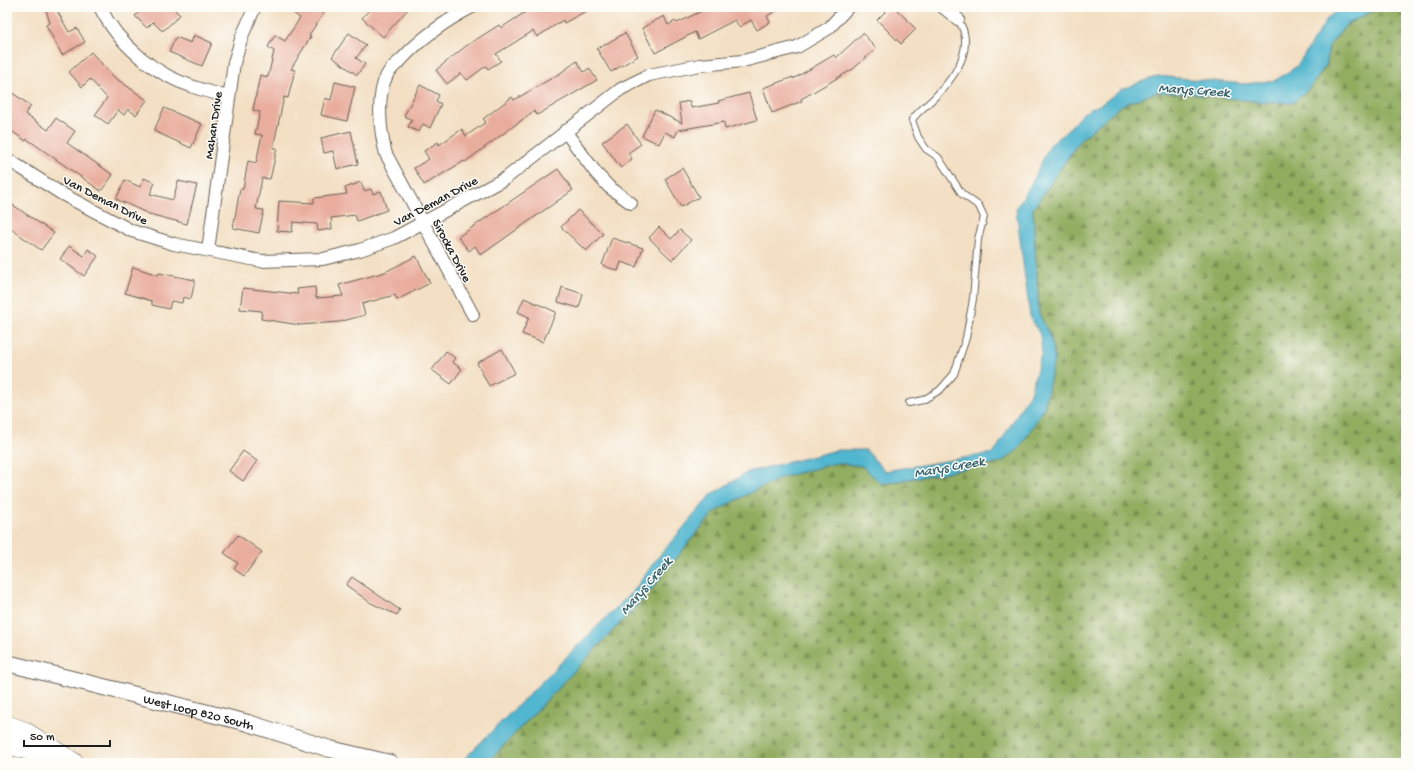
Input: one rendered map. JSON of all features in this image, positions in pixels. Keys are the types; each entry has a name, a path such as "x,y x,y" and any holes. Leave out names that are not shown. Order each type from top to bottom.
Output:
{"highway":[{"path":"7,726 24,732 73,763"},
{"path":"7,743 73,763"}],"main road":[{"name":"West Loop 820 South","path":"7,663 248,723 330,749 390,763"},
{"path":"330,749 345,763"}],"street":[{"path":"100,7 118,34 147,64 192,87 230,97"},
{"name":"Mahan Drive","path":"208,250 234,63 242,36 256,7"},
{"name":"Sirocka Drive","path":"472,7 434,29 417,42 387,74 383,86 380,118 381,137 386,154 472,315"},
{"name":"Van Deman Drive","path":"7,159 62,194 132,231 174,244 261,261 323,259 374,246 394,238 423,224 506,178 565,130 621,89 649,75 700,65 743,61 798,47 828,28 848,7"},
{"path":"943,7 958,19"},
{"path":"565,130 596,173 609,187 631,203"}],"lane":[{"path":"909,403 923,400 940,390 954,374 966,338 973,299 978,239 984,217 979,206 962,194 938,157 926,149 918,136 912,120 917,112 933,98 955,72 958,66 963,54 964,34 958,19"}],"green space":[{"path":"1389,7 1406,7 1406,763 487,763 648,594 715,512 783,477 837,463 862,466 883,484 1002,462 1044,409 1048,389 1050,336 1039,313 1033,209 1080,140 1122,105 1157,92 1194,94 1261,102 1293,103 1311,87 1327,65 1329,46 1347,24 1376,10"}],"water":[{"name":"Marys Creek","path":"1341,7 1389,7 1375,10 1347,24 1329,46 1327,64 1311,87 1293,103 1261,102 1194,94 1157,92 1122,105 1080,140 1033,209 1039,313 1050,336 1055,357 1044,409 1019,449 1002,462 882,484 862,466 837,463 783,477 715,512 648,594 487,763 460,763 635,589 655,561 712,494 748,472 838,450 866,450 885,471 994,453 1030,393 1042,352 1040,335 1030,316 1016,208 1029,188 1050,145 1065,133 1083,113 1103,103 1122,89 1157,76 1246,84 1276,80 1297,66 1328,18"}],"building":[{"path":"45,7 55,7 69,32 77,28 85,42 62,55 46,25 50,23"},
{"path":"145,7 172,7 180,15 164,30 161,30 153,22 147,28 135,16"},
{"path":"285,7 328,7 309,35 311,36 291,69 295,70 288,98 284,97 273,148 277,148 270,179 262,178 256,209 264,210 259,233 233,228 240,189 243,189 248,161 256,163 262,135 255,134 260,112 253,110 260,75 268,77 274,51 268,47 275,35 285,41 300,18"},
{"path":"372,7 410,7 383,37 362,18"},
{"path":"533,7 593,7 564,23 563,20 537,37 533,31 496,54 501,61 488,69 486,66 467,80 461,73 447,84 436,70 466,46 499,25 501,28"},
{"path":"710,7 783,7 767,16 770,22 757,30 751,20 739,27 735,20 698,39 695,32 655,53 642,28 664,16 668,25 675,21 677,23"},
{"path":"890,7 894,7 916,29 901,44 877,20"},
{"path":"349,33 366,45 356,58 365,64 357,75 332,57"},
{"path":"625,33 638,56 611,72 597,49"},
{"path":"863,33 876,49 853,69 801,99 802,101 772,113 763,88 793,77 793,79 834,55 836,58"},
{"path":"194,35 212,43 202,66 169,52 176,37 191,43"},
{"path":"91,52 114,77 147,100 136,115 128,109 124,115 118,110 108,124 95,115 107,98 90,79 82,87 69,72"},
{"path":"577,61 584,72 589,68 597,80 537,115 534,111 465,162 464,161 424,185 414,168 429,159 424,151 438,142 439,145 462,129 466,136 486,122 483,119 512,97 514,100 559,74"},
{"path":"335,82 355,87 347,121 321,115 325,98 331,100"},
{"path":"420,85 439,95 436,101 441,104 430,128 423,124 419,132 408,127 412,120 404,116"},
{"path":"7,89 31,106 25,114 48,130 56,118 75,131 67,143 113,175 101,191 27,139 26,141 7,128"},
{"path":"749,93 757,120 725,129 724,122 678,130 675,137 665,132 659,144 642,136 655,110 682,123 679,103 690,101 691,108 719,103 718,101"},
{"path":"164,108 202,124 191,148 154,131"},
{"path":"627,124 641,144 628,153 632,159 621,168 602,142"},
{"path":"351,131 358,164 337,169 333,151 324,153 321,138"},
{"path":"682,168 699,197 681,207 665,179"},
{"path":"558,169 573,190 481,255 475,246 469,251 458,237"},
{"path":"144,178 155,183 150,194 173,200 178,181 197,185 187,224 149,214 116,199 125,180 140,187"},
{"path":"361,182 364,191 371,189 373,194 381,191 387,210 357,221 355,215 331,218 332,229 318,231 317,224 293,222 292,232 277,231 279,201 314,203 314,198 347,194 345,188"},
{"path":"7,201 54,233 41,250 7,226"},
{"path":"578,210 603,234 586,251 561,227"},
{"path":"659,227 671,239 680,230 691,240 672,260 649,238"},
{"path":"612,238 643,248 636,267 621,262 618,271 602,265"},
{"path":"69,246 84,256 88,249 98,256 84,276 60,259"},
{"path":"416,256 430,283 397,300 395,295 362,304 365,315 339,322 300,325 261,319 262,311 240,309 243,288 298,294 297,289 315,287 316,298 343,296 339,285 385,272"},
{"path":"133,267 158,275 159,273 195,280 191,299 183,297 182,303 171,301 169,309 152,305 152,301 125,293"},
{"path":"562,287 583,294 579,308 558,302"},
{"path":"524,298 556,312 543,342 522,334 529,317 518,312"},
{"path":"502,349 515,373 489,386 477,363"},
{"path":"446,351 455,358 452,362 462,369 451,384 432,370"},
{"path":"243,451 257,461 243,481 229,471"},
{"path":"238,535 262,552 244,576 234,569 238,563 224,553"},
{"path":"352,577 400,610 397,615 371,603 346,585"}]}
